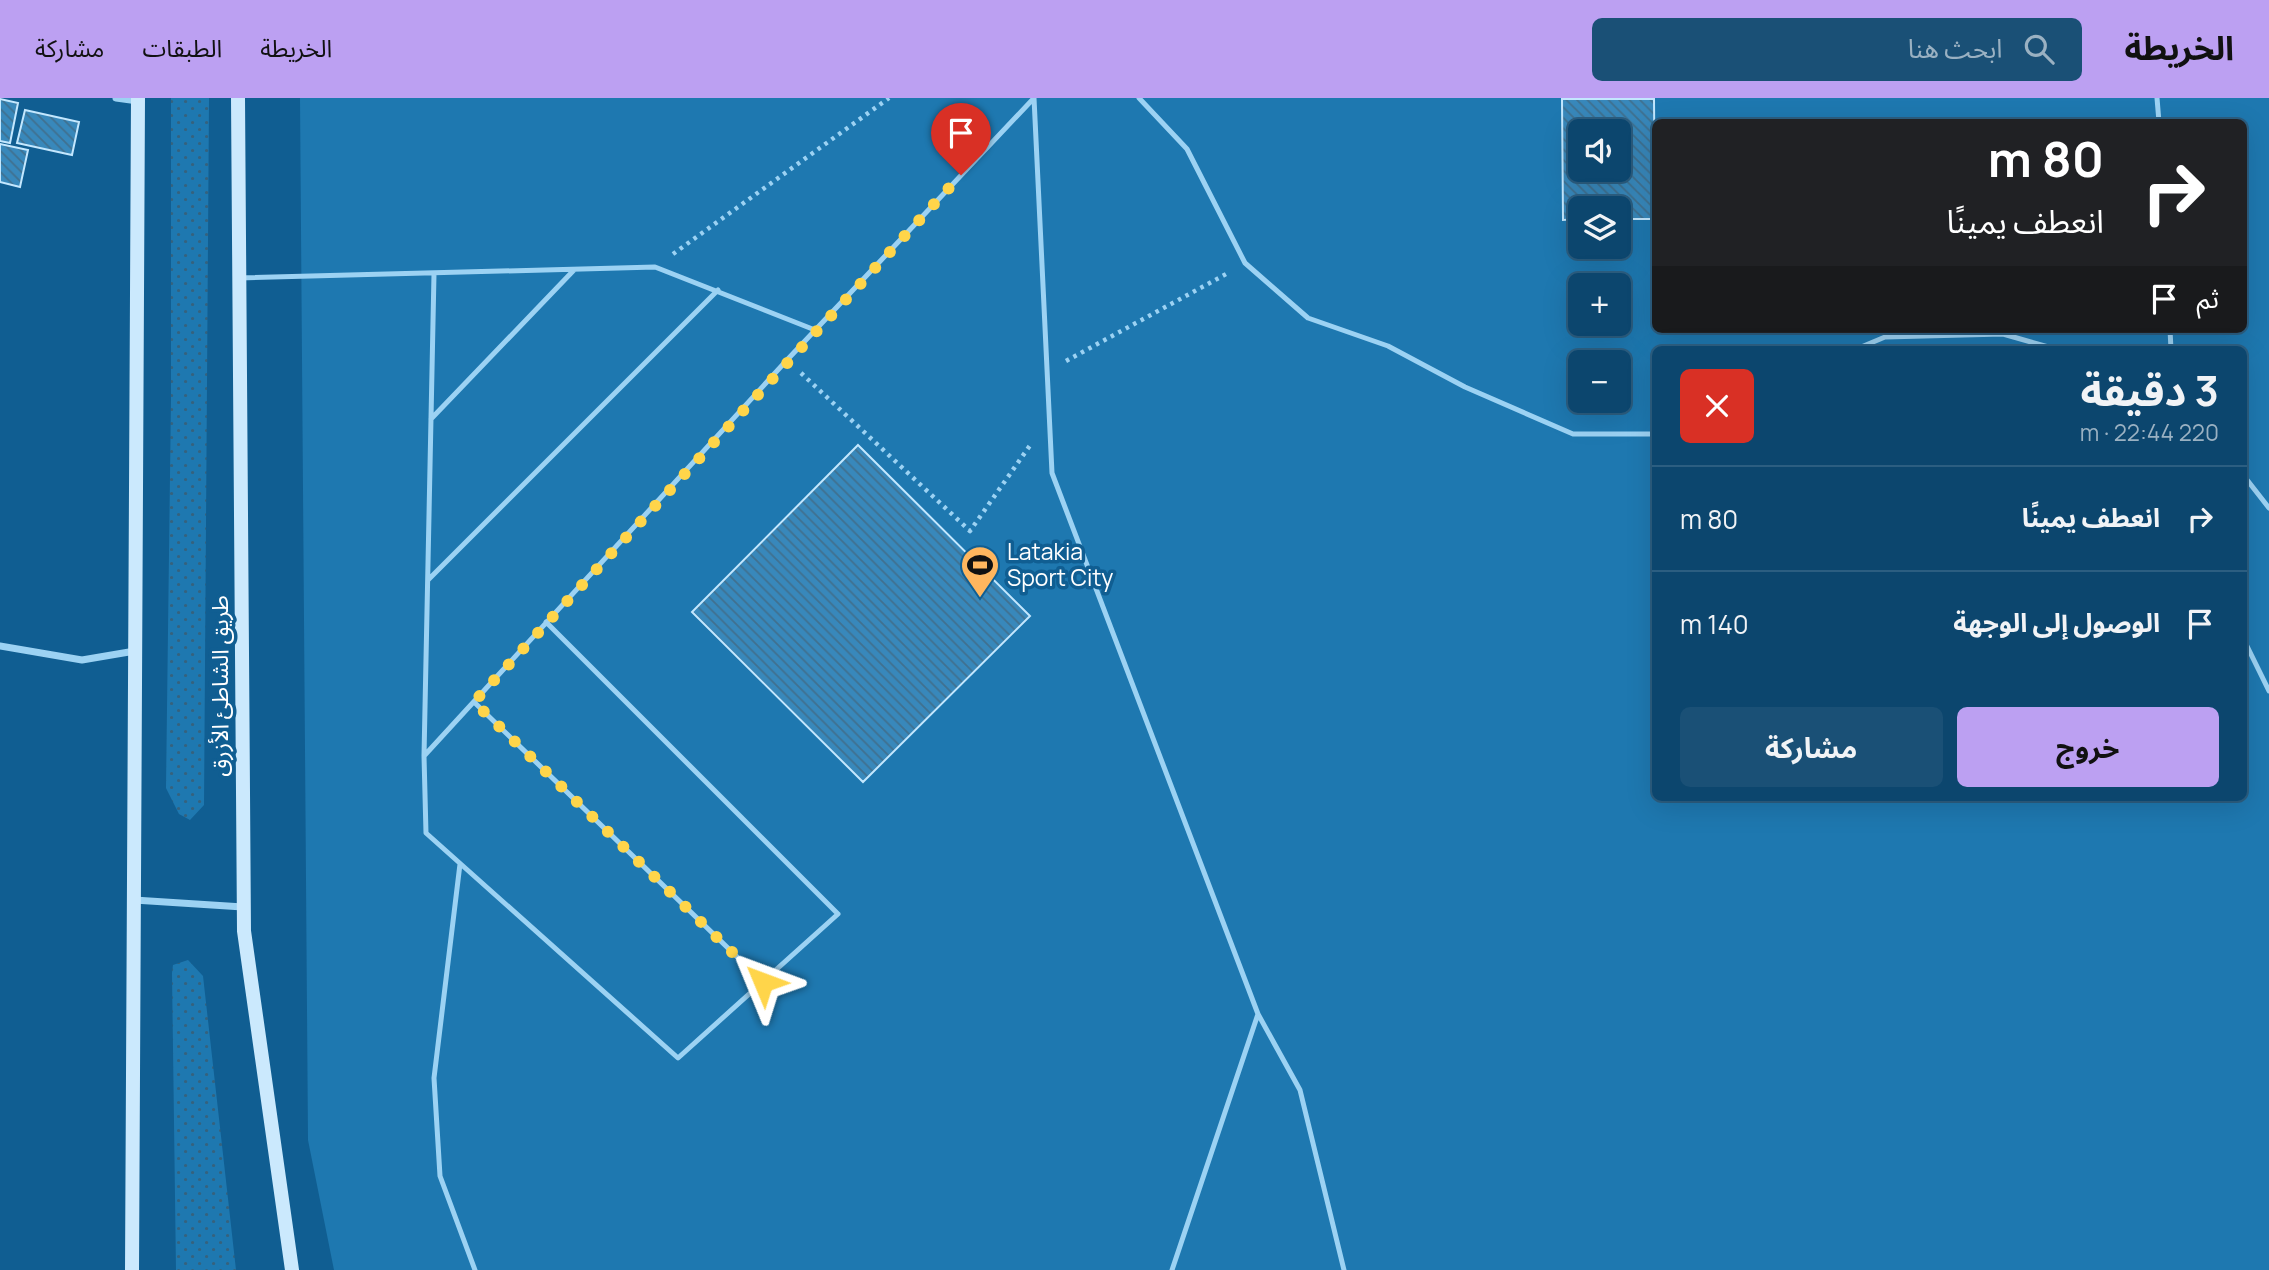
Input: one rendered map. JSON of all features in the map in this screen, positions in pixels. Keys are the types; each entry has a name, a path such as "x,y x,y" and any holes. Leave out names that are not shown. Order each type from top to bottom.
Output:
{"main road":[{"name":"طريق الشاطئ الأزرق","path":"238,98 244,931 292,1270"},
{"path":"132,1270 138,100"}],"street":[{"path":"116,98 138,100"},
{"path":"0,646 82,660 135,651"},
{"path":"134,901 244,907"}],"lane":[{"path":"424,756 787,360 1034,98"},
{"path":"1034,98 1052,473 1258,1014 1300,1090 1343,1270"},
{"path":"1139,98 1187,149 1245,263 1308,318 1388,346 1465,387 1573,434 1652,434"},
{"path":"2157,98 2159,119"},
{"path":"239,278 655,267 816,330"},
{"path":"431,420 574,270"},
{"path":"434,274 424,756 425,833 678,1058 838,914 547,622"},
{"path":"428,580 718,290"},
{"path":"1864,346 1885,337 2003,334 2045,346"},
{"path":"2247,480 2269,508"},
{"path":"2247,646 2269,691"},
{"path":"474,702 763,982"},
{"path":"460,864 434,1078 440,1176 475,1270"},
{"path":"1172,1270 1258,1014"}],"path":[{"path":"655,267 889,98"},
{"path":"1047,372 1245,263"},
{"path":"787,360 970,531 1049,418"}],"shaded area":[{"path":"171,98 209,98 204,805 190,820 179,814 166,788 171,399"},
{"name":"Latakia Sport City","path":"300,98 2269,98 2269,1270 334,1270 308,1140"},
{"path":"188,960 203,976 236,1270 176,1270 172,973 173,965"}],"building":[{"path":"0,99 18,103 10,143 0,141"},
{"path":"1562,99 1654,99 1652,219 1631,219 1631,196 1568,196 1568,220 1563,220"},
{"path":"25,110 79,122 72,155 17,143"},
{"path":"0,144 28,150 20,187 0,182"},
{"path":"858,445 1030,616 863,782 692,612"}],"place":[{"name":"Latakia Sport City","path":"980,599"}],"route":[{"path":"763,982 474,702 801,345 961,175"}]}
